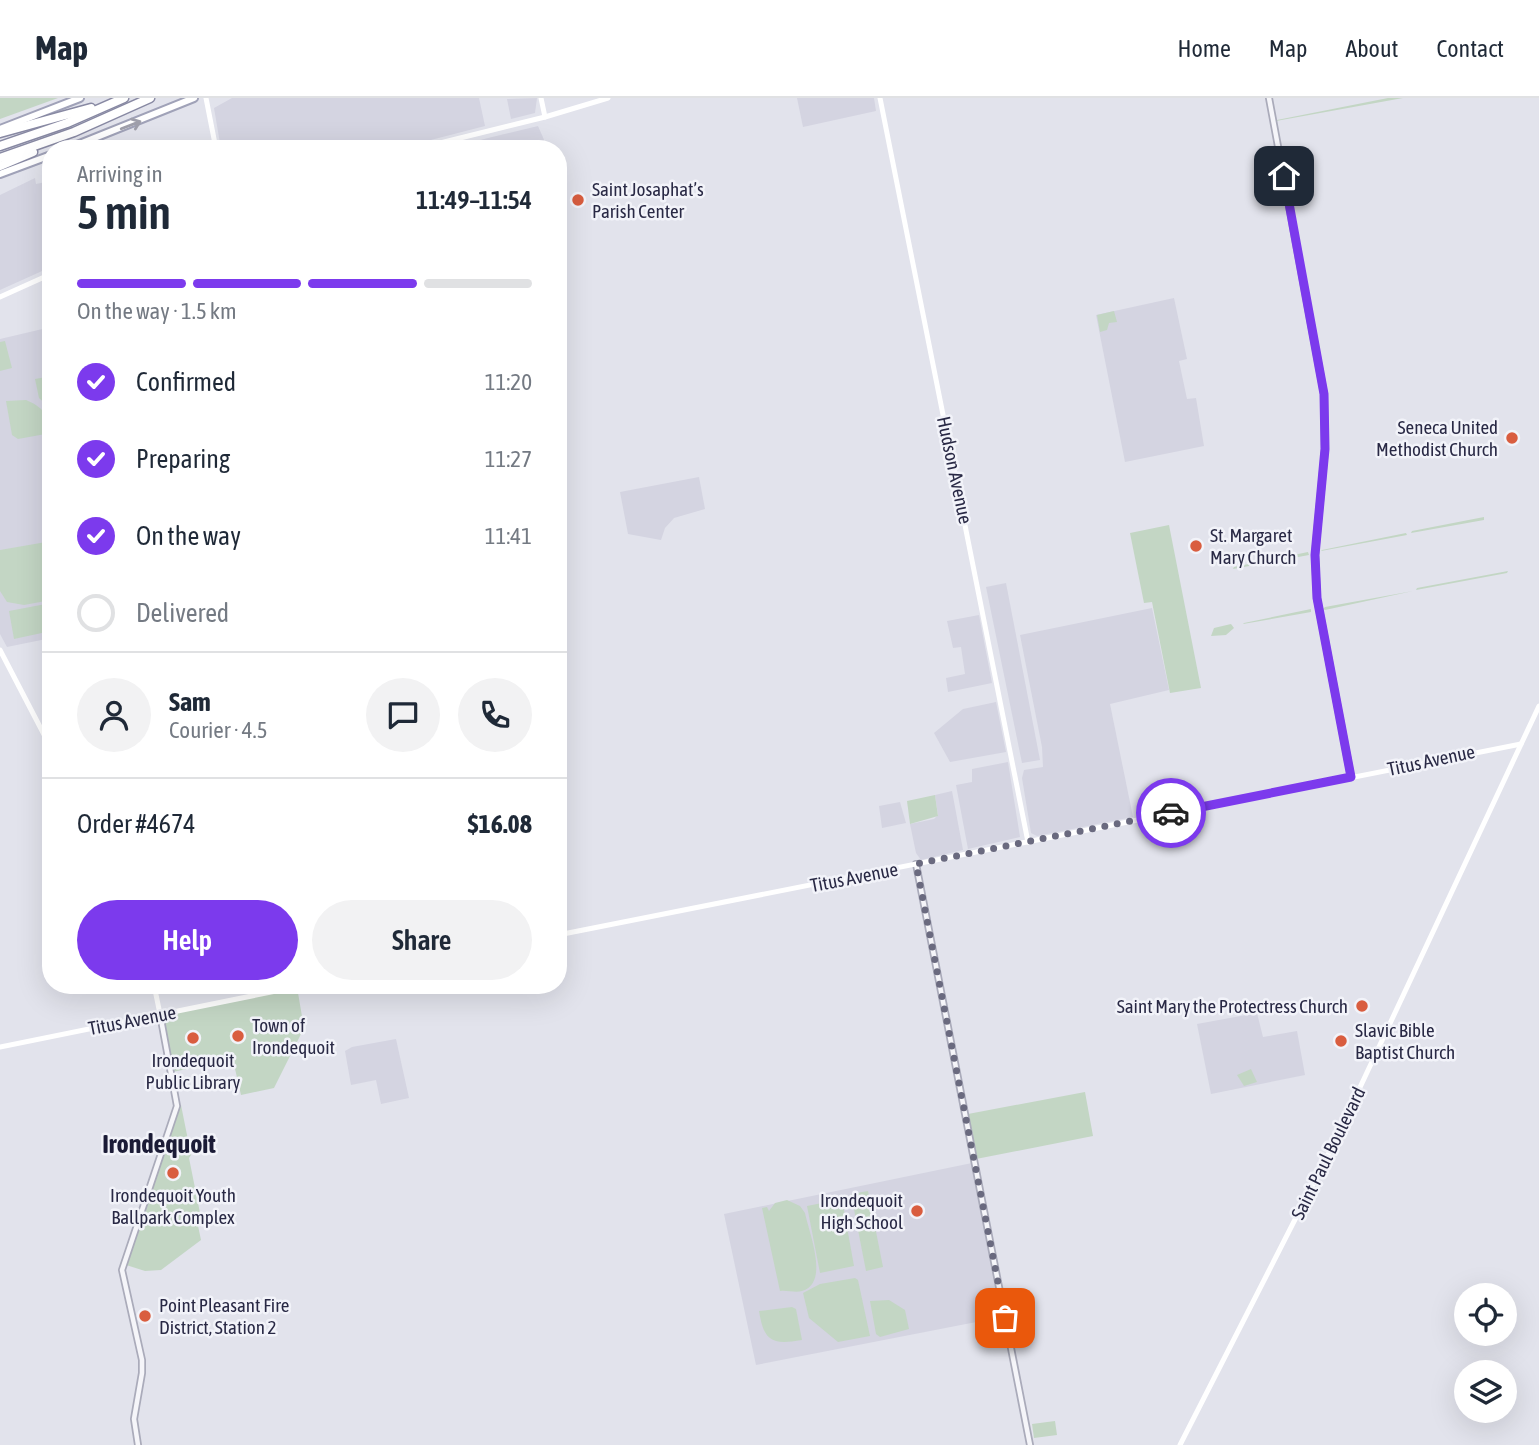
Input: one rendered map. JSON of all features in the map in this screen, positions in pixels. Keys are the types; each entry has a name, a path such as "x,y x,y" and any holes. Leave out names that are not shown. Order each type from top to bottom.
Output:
{"highway":[{"path":"0,131 122,98"},
{"path":"0,146 67,123 122,98"},
{"path":"58,140 150,98"},
{"path":"50,140 91,125"},
{"path":"0,158 42,143"},
{"path":"0,166 42,147"}],"main road":[{"path":"0,131 80,98"},
{"path":"89,140 194,98"},
{"path":"205,98 214,140"},
{"path":"541,98 545,117"},
{"path":"452,140 608,98"},
{"name":"Hudson Avenue","path":"880,98 1028,842"},
{"path":"0,174 42,158"},
{"path":"0,297 42,278"},
{"path":"0,650 42,731"},
{"name":"Saint Paul Boulevard","path":"1180,1445 1332,1147 1539,706"},
{"name":"Titus Avenue","path":"567,933 1521,744"},
{"path":"156,994 160,1014"},
{"name":"Titus Avenue","path":"0,1047 261,994"}],"street":[{"path":"1269,98 1324,394 1325,449 1315,555 1317,598 1351,777"},
{"path":"916,864 1030,1445"},
{"path":"138,1445 134,1419 142,1360 122,1270 177,1109 160,1014"}],"shaded area":[{"path":"232,98 479,98 485,126 431,140 219,140 214,108"},
{"path":"537,98 535,113 511,119 507,99"},
{"path":"797,98 874,98 876,111 803,127"},
{"path":"538,126 544,140 480,140"},
{"path":"35,178 36,184 42,183 42,271 0,290 0,195"},
{"path":"1174,298 1187,359 1179,361 1187,399 1196,398 1204,446 1125,462 1096,315"},
{"path":"42,329 42,640 7,647 0,634 0,339"},
{"path":"699,477 705,509 674,518 665,528 661,540 628,534 620,492"},
{"path":"1006,583 1040,760 1022,763 986,587"},
{"path":"1152,608 1169,690 1110,704 1133,817 1037,836 1031,833 1022,778 1024,770 1043,767 1042,747 1020,635"},
{"path":"979,615 992,683 948,692 946,678 965,674 961,647 953,648 947,621"},
{"path":"996,702 1006,752 950,762 934,733 963,709"},
{"path":"1008,762 1020,837 968,849 956,785 972,782 972,769"},
{"path":"952,791 963,850 921,860 916,853 910,824 934,819 938,815 935,795"},
{"path":"900,802 906,823 882,828 879,806"},
{"path":"1257,1013 1263,1037 1297,1031 1305,1075 1211,1094 1197,1024"},
{"path":"396,1039 409,1098 381,1104 376,1080 351,1085 345,1051 352,1047"},
{"path":"972,1163 1002,1317 756,1365 724,1214"}],"green space":[{"path":"0,98 58,98 0,119"},
{"path":"1388,98 1403,98 1276,121 1277,120"},
{"path":"1114,311 1117,322 1109,323 1107,330 1100,332 1097,315"},
{"path":"5,341 12,368 0,371 0,342"},
{"path":"42,378 42,401 39,398 35,379"},
{"path":"26,400 42,410 42,435 18,439 12,435 6,401"},
{"path":"1484,517 1484,520 1411,533 1412,531"},
{"path":"1169,525 1201,688 1170,693 1152,602 1144,603 1130,533"},
{"path":"1406,533 1407,535 1321,551 1322,550"},
{"path":"42,543 42,602 24,605 7,602 0,591 0,550"},
{"path":"1308,552 1309,555 1233,569 1234,567"},
{"path":"1508,571 1507,573 1416,590 1417,588"},
{"path":"1413,591 1325,610 1323,609 1325,607"},
{"path":"42,605 42,633 14,639 9,611"},
{"path":"1311,609 1311,612 1243,624 1244,623"},
{"path":"1231,624 1234,628 1226,635 1211,636 1214,628"},
{"path":"935,795 938,816 910,824 907,801"},
{"path":"261,994 298,994 304,1028 274,1088 241,1095 233,1060 172,1072 160,1014"},
{"path":"1251,1069 1257,1082 1244,1086 1237,1075"},
{"path":"1085,1092 1093,1136 976,1159 968,1114"},
{"name":"Irondequoit Youth Ballpark Complex","path":"177,1105 181,1105 191,1155 189,1158 200,1213 197,1221 201,1240 161,1270 145,1271 123,1264"},
{"path":"868,1191 883,1267 866,1271 851,1194"},
{"path":"842,1199 854,1266 820,1273 807,1206"},
{"path":"787,1200 800,1206 805,1213 816,1256 815,1278 810,1286 799,1292 780,1291 762,1208 767,1207 769,1211 775,1203"},
{"path":"855,1278 858,1280 870,1336 838,1342 809,1318 803,1293 820,1284"},
{"path":"889,1300 905,1310 909,1329 880,1337 876,1334 870,1301"},
{"path":"792,1307 796,1309 802,1340 783,1342 771,1339 764,1329 759,1311"},
{"path":"1055,1421 1057,1435 1034,1438 1032,1424"}],"way so far":[{"path":"1005,1318 916,864 1171,813"}],"place":[{"name":"Saint Josaphat’s Parish Center","path":"578,200"},
{"name":"Seneca United Methodist Church","path":"1512,438"},
{"name":"St. Margaret Mary Church","path":"1196,546"},
{"name":"Saint Mary the Protectress Church","path":"1362,1006"},
{"name":"Town of Irondequoit","path":"238,1036"},
{"name":"Irondequoit Public Library","path":"193,1038"},
{"name":"Slavic Bible Baptist Church","path":"1341,1041"},
{"name":"Irondequoit Youth Ballpark Complex","path":"173,1173"},
{"name":"Irondequoit High School","path":"917,1211"},
{"name":"Point Pleasant Fire District, Station 2","path":"145,1316"}],"district":[{"name":"Irondequoit","path":"159,1144"}],"route":[{"path":"1171,813 1351,777 1317,598 1315,555 1325,449 1324,394 1284,176"}]}
